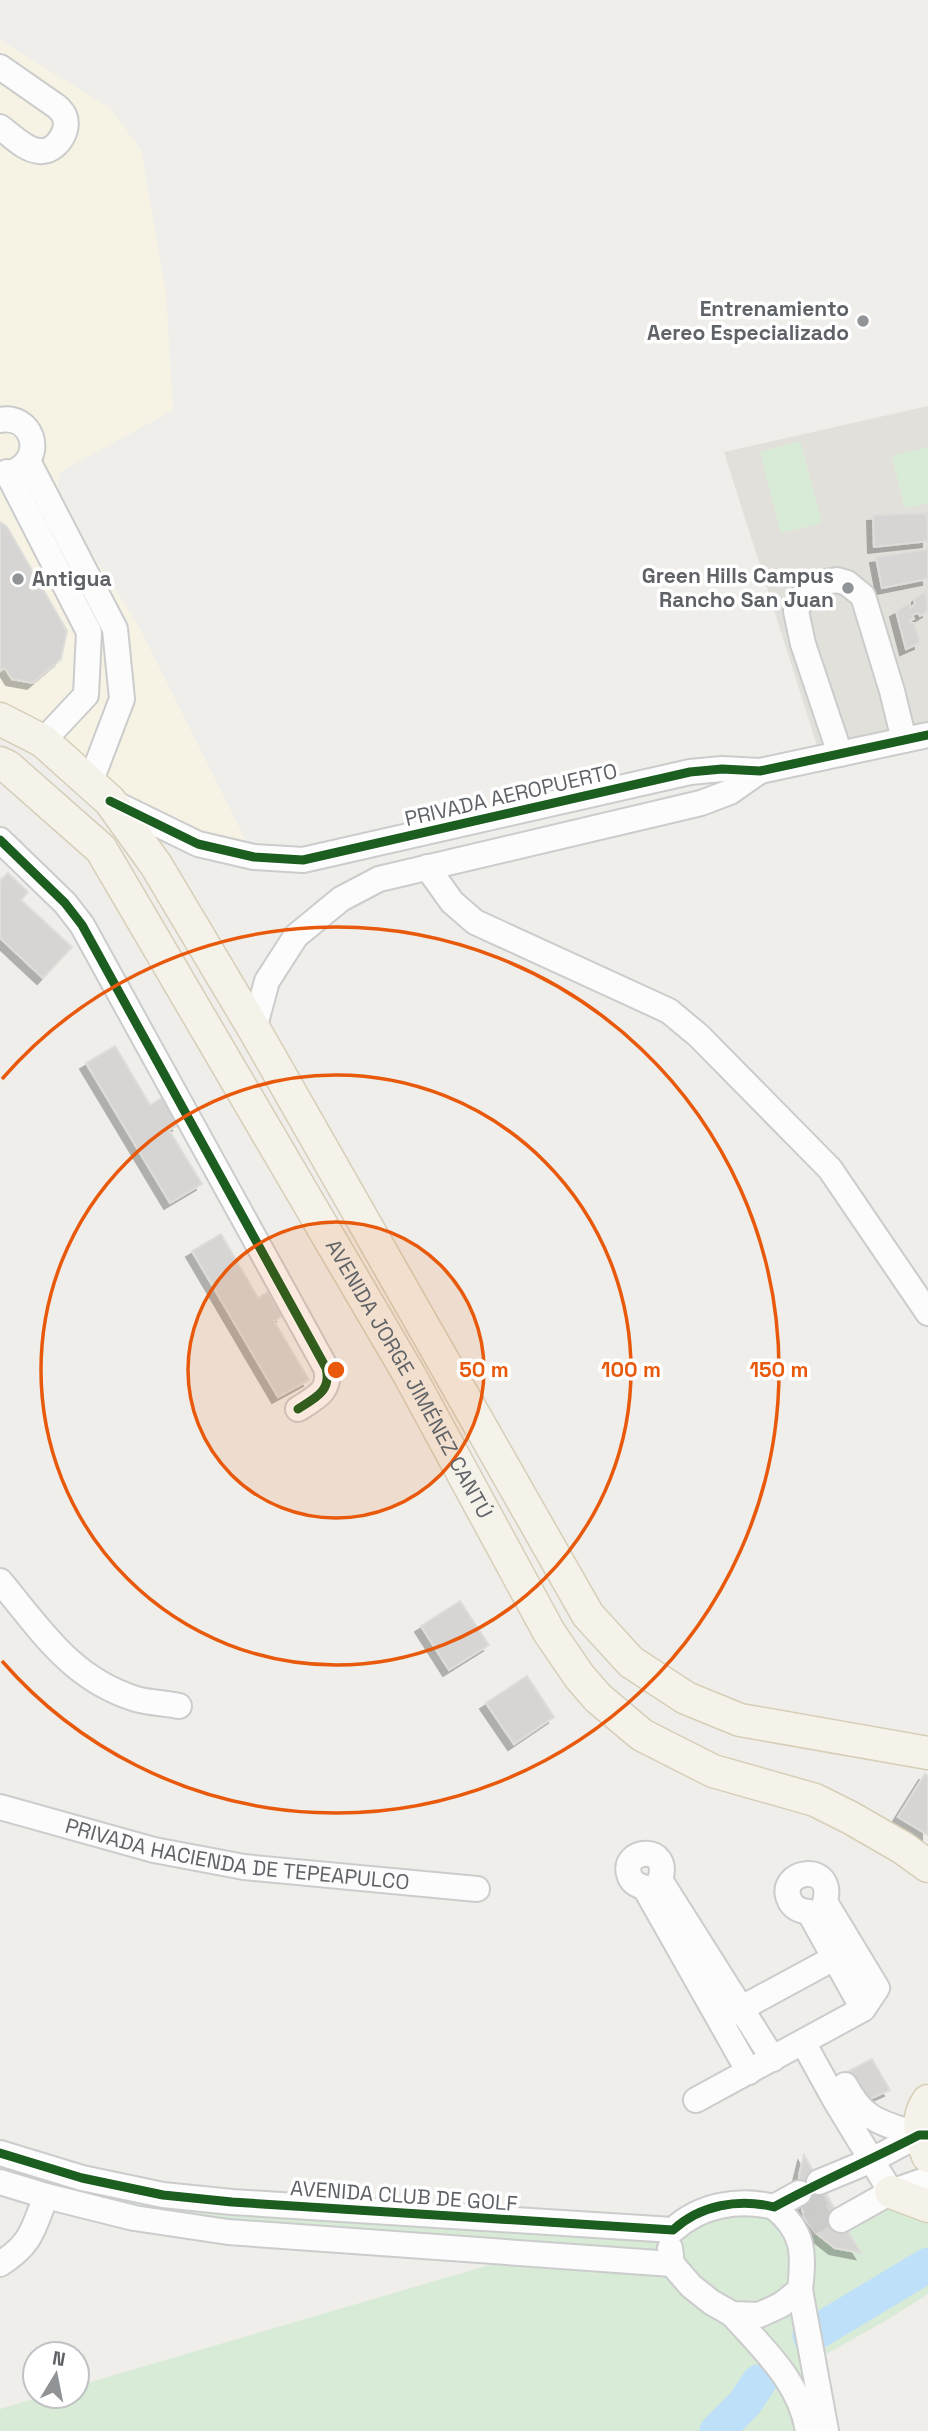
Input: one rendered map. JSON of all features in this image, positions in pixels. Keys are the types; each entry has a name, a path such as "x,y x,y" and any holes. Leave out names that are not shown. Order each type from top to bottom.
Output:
{"main road":[{"name":"AVENIDA JORGE JIMÉNEZ CANTÚ","path":"0,719 43,741 100,792 156,865 254,1030 587,1615 631,1662 686,1698 740,1720 928,1753"},
{"name":"AVENIDA JORGE JIMÉNEZ CANTÚ","path":"7,773 101,849 410,1376 549,1632 579,1676 598,1698 642,1735 713,1771 815,1800 893,1842 928,1866"},
{"path":"925,2142 923,2108 928,2102"},
{"path":"891,2192 928,2206"}],"street":[{"path":"0,67 56,106 64,114 66,124 58,142 51,149 40,151 30,148 0,127"},
{"path":"2,416 28,429 33,445 12,468"},
{"path":"12,468 89,632 86,695 43,741"},
{"path":"12,468 115,629 122,699 100,792"},
{"path":"840,754 803,644 796,611 803,596 826,582 837,580 848,583 863,596 892,691 916,738"},
{"name":"PRIVADA AEROPUERTO","path":"100,792 198,844 254,857 303,860 690,772 722,769 760,771 916,738"},
{"name":"PRIVADA AEROPUERTO","path":"254,1030 267,981 296,936 341,899 379,879 701,803 730,792 760,771"},
{"path":"0,840 65,903 82,925 326,1368 329,1378 326,1388 319,1396 298,1409"},
{"path":"427,867 452,902 475,922 669,1012 699,1035 830,1169 928,1313"},
{"path":"0,1581 74,1667 104,1686 138,1699 179,1706"},
{"name":"PRIVADA HACIENDA DE TEPEAPULCO","path":"0,1807 155,1850 244,1867 477,1889"},
{"path":"694,1953 731,2014 773,2059"},
{"path":"696,2100 863,2010 877,1988 843,1953 731,2014"},
{"path":"731,2014 749,2072"},
{"path":"811,2038 850,2110 872,2160 891,2192"},
{"path":"850,2110 925,2142"},
{"path":"825,2431 800,2290 808,2213 872,2160 925,2142"},
{"name":"AVENIDA CLUB DE GOLF","path":"0,2153 82,2178 177,2197 673,2230"},
{"path":"808,2431 805,2412 795,2390 779,2366 732,2314 691,2286 672,2264 670,2247 673,2230 685,2218 726,2204 755,2202 808,2213 891,2192 928,2179"},
{"path":"0,2182 134,2218 228,2232 672,2264"},
{"path":"0,2264 18,2253 30,2237 46,2196"},
{"path":"732,2314 759,2315 781,2305 800,2290"}],"shaded area":[{"path":"0,40 111,109 141,150 166,293 173,410 60,472 57,490 73,524 136,621 254,857 198,844 0,719"},
{"name":"Green Hills Campus Rancho San Juan","path":"928,406 928,731 820,755 724,452"}],"green space":[{"path":"800,441 822,523 781,533 760,452"},
{"path":"928,447 928,503 905,508 892,456"},
{"path":"0,2153 82,2178 673,2230 755,2202 801,2242 891,2192 928,2207 928,2294 812,2362 826,2431 0,2431 0,2409 21,2403 21,2410 91,2410 91,2382 527,2254 228,2232 0,2182"}],"building":[{"path":"927,513 928,541 874,547 873,515"},
{"name":"Antigua","path":"0,522 7,527 67,631 61,659 33,683 12,679 5,668 0,671"},
{"path":"928,549 928,579 882,588 876,557"},
{"path":"926,591 928,611 920,616 918,613 912,615 914,619 909,620 914,623 920,643 906,649 896,611 910,603 910,608 915,604 914,599"},
{"path":"8,873 28,892 21,900 72,947 43,978 0,938 0,881"},
{"path":"115,1046 150,1105 162,1098 178,1125 169,1130 202,1184 170,1203 86,1063"},
{"path":"221,1234 258,1298 268,1292 282,1316 274,1321 309,1380 278,1397 192,1251"},
{"path":"460,1601 489,1645 449,1670 421,1626"},
{"path":"527,1676 554,1717 514,1744 486,1703"},
{"path":"925,1774 928,1776 928,1835 898,1817"},
{"path":"872,2059 890,2090 865,2101 847,2072"},
{"path":"804,2155 861,2253 835,2248 816,2233 804,2217 799,2193 799,2175"}],"waterway":[{"path":"810,2336 928,2265"},
{"path":"717,2431 745,2403 759,2382"}],"tunnel":[{"path":"801,2206 825,2192"},
{"path":"809,2224 835,2208"}],"cycle path":[{"path":"110,801 198,844 254,857 303,860 690,772 722,769 760,771 928,735"},
{"path":"0,840 65,903 82,925 326,1368 327,1383 321,1393 298,1409"},
{"path":"0,2153 82,2178 163,2195 232,2202 673,2230 695,2215 720,2206 747,2203 774,2207 919,2135 928,2135"}],"place":[{"name":"Entrenamiento Aereo Especializado","path":"863,321"},
{"name":"Antigua","path":"18,579"},
{"name":"Green Hills Campus Rancho San Juan","path":"848,588"}]}
